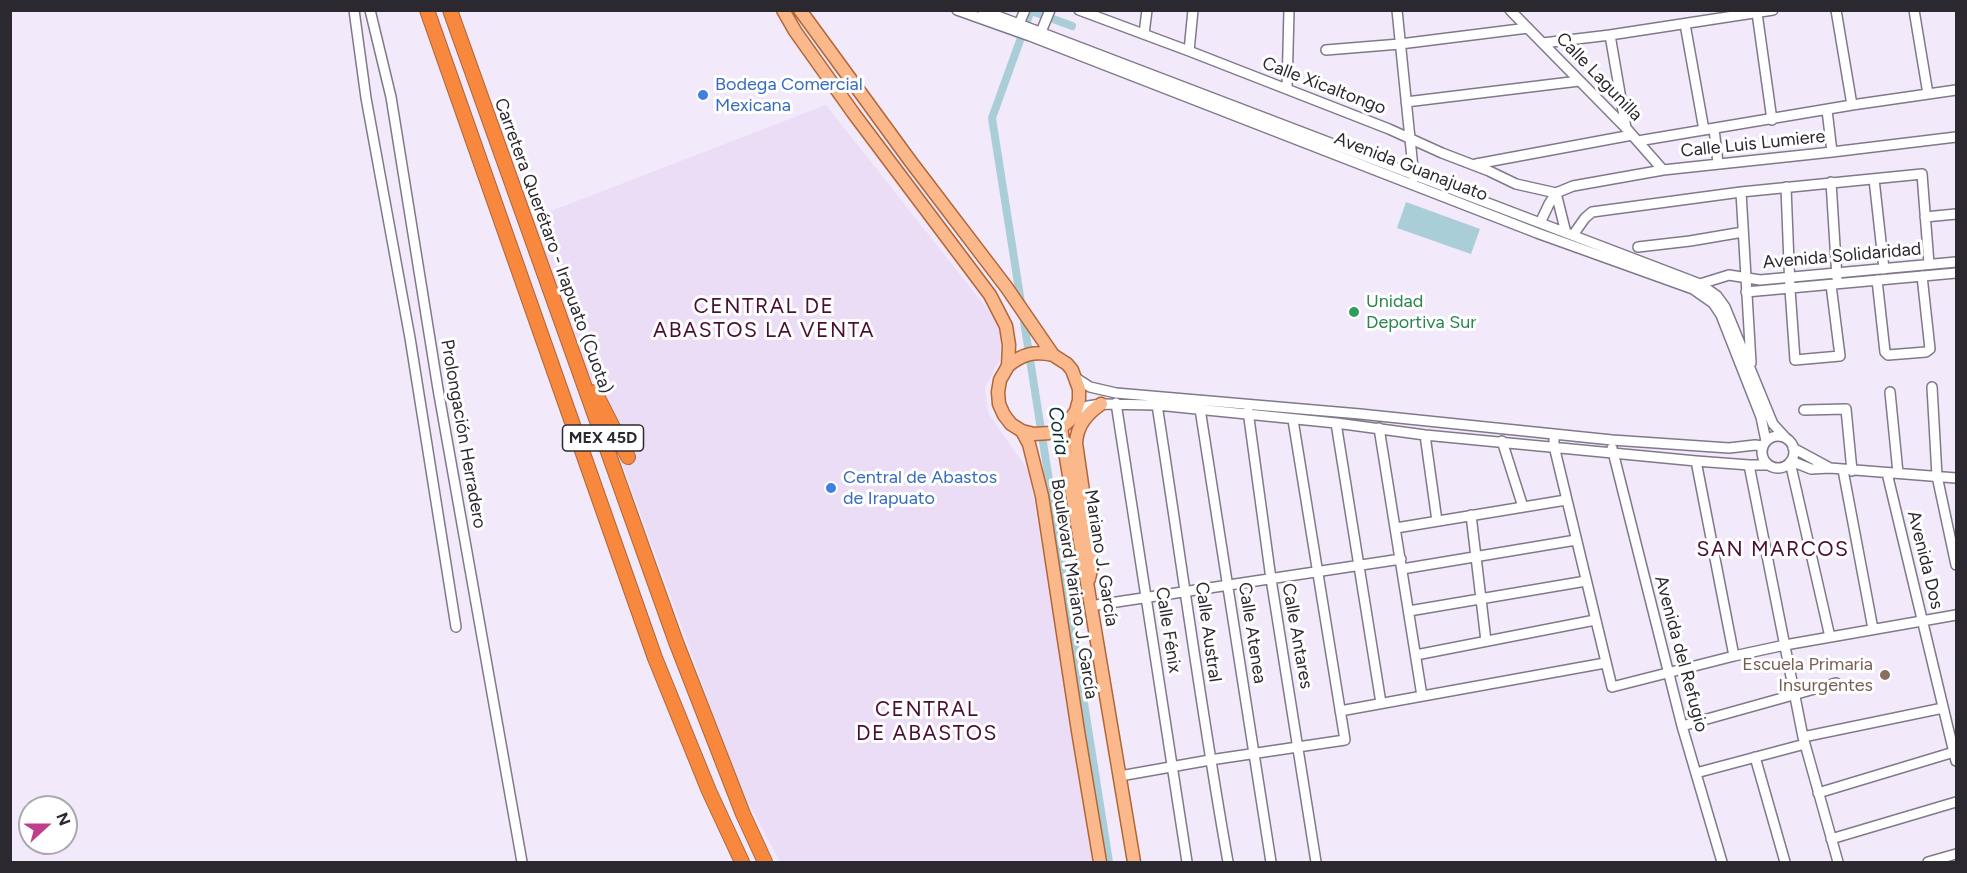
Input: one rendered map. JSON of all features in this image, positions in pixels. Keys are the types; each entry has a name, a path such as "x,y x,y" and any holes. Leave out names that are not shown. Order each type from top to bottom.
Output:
{"highway":[{"name":"MEX 45D","path":"427,10 655,658 709,791 742,862"},
{"name":"Carretera Querétaro - Irapuato (Cuota)","path":"450,10 676,642 743,814 765,862"},
{"path":"561,322 604,413 628,457"}],"main road":[{"name":"Boulevard Mariano J. García","path":"783,10 795,31 854,114 990,295 1006,326 1013,362 1000,380 999,404 1011,424 1028,433 1042,496 1100,862"},
{"path":"800,10 904,153 1007,288 1032,324 1047,354"},
{"path":"1013,362 1028,353 1047,354 1067,364 1076,378 1079,389 1076,411 1069,421 1055,431 1028,433"},
{"path":"1087,589 1093,560 1076,443 1077,432 1083,421 1101,404"},
{"name":"Mariano J. García","path":"1055,431 1070,477 1134,862"}],"street":[{"path":"354,10 366,98 410,338 456,627"},
{"name":"Prolongación Herradero","path":"370,10 391,97 440,401 522,862"},
{"name":"Avenida Guanajuato","path":"957,10 1021,21"},
{"name":"Avenida Guanajuato","path":"981,10 1021,21 1039,31 1415,186 1537,233 1709,294 1721,315 1761,417 1764,444"},
{"path":"1039,31 1050,10"},
{"name":"Calle Xicaltongo","path":"1079,10 1410,137 1516,184 1556,194"},
{"path":"1144,34 1147,10"},
{"path":"1189,51 1193,10"},
{"path":"1287,89 1289,10"},
{"path":"1396,10 1415,186"},
{"name":"Calle Lagunilla","path":"1510,10 1632,134 1663,170"},
{"path":"1543,43 1773,10"},
{"path":"1836,10 1852,105"},
{"path":"1914,10 1928,94"},
{"path":"1757,13 1772,120"},
{"path":"1685,24 1718,163"},
{"path":"1326,50 1400,44 1528,28"},
{"name":"Avenida Guanajuato","path":"1039,31 1700,284 1725,307 1773,424 1785,437"},
{"path":"1610,35 1632,134"},
{"path":"1406,102 1579,81"},
{"path":"1474,164 1632,134 1709,130 1852,105 1956,90"},
{"path":"1827,110 1832,152"},
{"name":"Calle Luis Lumiere","path":"1556,194 1573,186 1663,170 1956,137"},
{"path":"1556,194 1570,234 1592,212 1741,192 1922,174 1929,264"},
{"path":"1874,179 1884,269"},
{"path":"1786,187 1795,360 1840,356 1834,285 1837,273 1830,182"},
{"path":"1741,192 1751,370"},
{"path":"1540,223 1556,194"},
{"path":"1925,217 1956,214"},
{"path":"1638,247 1743,232"},
{"name":"Avenida Solidaridad","path":"1700,284 1729,275 1760,280 1956,262"},
{"path":"1900,267 1902,278"},
{"name":"Avenida Solidaridad","path":"1746,292 1956,273"},
{"path":"1877,280 1886,354 1928,351 1930,349 1922,276"},
{"path":"1709,294 1720,279"},
{"path":"1076,378 1090,387 1116,393 1248,410 1293,420 1336,423 1425,435 1696,461 1768,465 1780,468 1791,461"},
{"path":"1932,387 1937,476 1956,565"},
{"path":"1890,392 1898,473"},
{"path":"1076,411 1101,404 1116,403 1248,410 1729,448 1764,444 1775,436 1785,437 1793,448 1791,461 1830,637"},
{"name":"Calle Fénix","path":"1116,403 1187,862"},
{"name":"Calle Austral","path":"1157,405 1210,760 1228,862"},
{"name":"Calle Atenea","path":"1200,409 1271,862"},
{"path":"1804,410 1846,409 1848,470 1873,630"},
{"name":"Calle Antares","path":"1248,410 1271,579 1316,862"},
{"path":"1120,776 1345,740 1293,420"},
{"path":"1336,423 1382,703"},
{"path":"1378,428 1422,696"},
{"path":"1521,444 1522,430"},
{"path":"1554,434 1554,446 1566,500 1612,687 1785,645 1956,615"},
{"path":"1425,435 1437,521"},
{"name":"Avenida del Refugio","path":"1612,440 1612,453 1668,673 1722,862"},
{"path":"1502,441 1523,507"},
{"path":"1764,444 1762,456 1768,465"},
{"path":"1793,448 1830,468"},
{"path":"1696,461 1734,656"},
{"path":"1791,461 1811,469 1830,468 1956,478"},
{"path":"1749,465 1804,740 1838,862"},
{"name":"Avenida Dos","path":"1887,473 1955,757"},
{"path":"1396,528 1566,500"},
{"path":"1471,515 1486,641"},
{"path":"1402,569 1576,540"},
{"path":"1090,606 1401,559"},
{"path":"1409,611 1586,581"},
{"path":"1416,655 1595,620"},
{"path":"1340,711 1605,663"},
{"path":"1682,726 1836,683"},
{"path":"1696,773 1755,757 1804,740 1942,708"},
{"path":"1755,757 1785,862"},
{"path":"1818,793 1955,757"},
{"path":"1831,839 1956,802"},
{"path":"1934,862 1956,854"}],"shaded area":[{"name":"Central de Abastos de Irapuato","path":"826,105 999,324 1000,360 985,387 988,413 1028,470 1094,862 780,862 739,785 533,218"},
{"path":"1406,202 1480,229 1471,254 1397,228"}],"waterway":[{"path":"1029,10 1072,26"},
{"name":"Coria","path":"1031,10 992,118 1109,862"}],"place":[{"name":"Bodega Comercial Mexicana","path":"703,95"},
{"name":"Unidad Deportiva Sur","path":"1354,312"},
{"name":"Central de Abastos de Irapuato","path":"831,488"},
{"name":"Escuela Primaria Insurgentes","path":"1885,675"}],"district":[{"name":"CENTRAL DE ABASTOS LA VENTA","path":"764,319"},
{"name":"SAN MARCOS","path":"1773,550"},
{"name":"CENTRAL DE ABASTOS","path":"927,722"}]}
